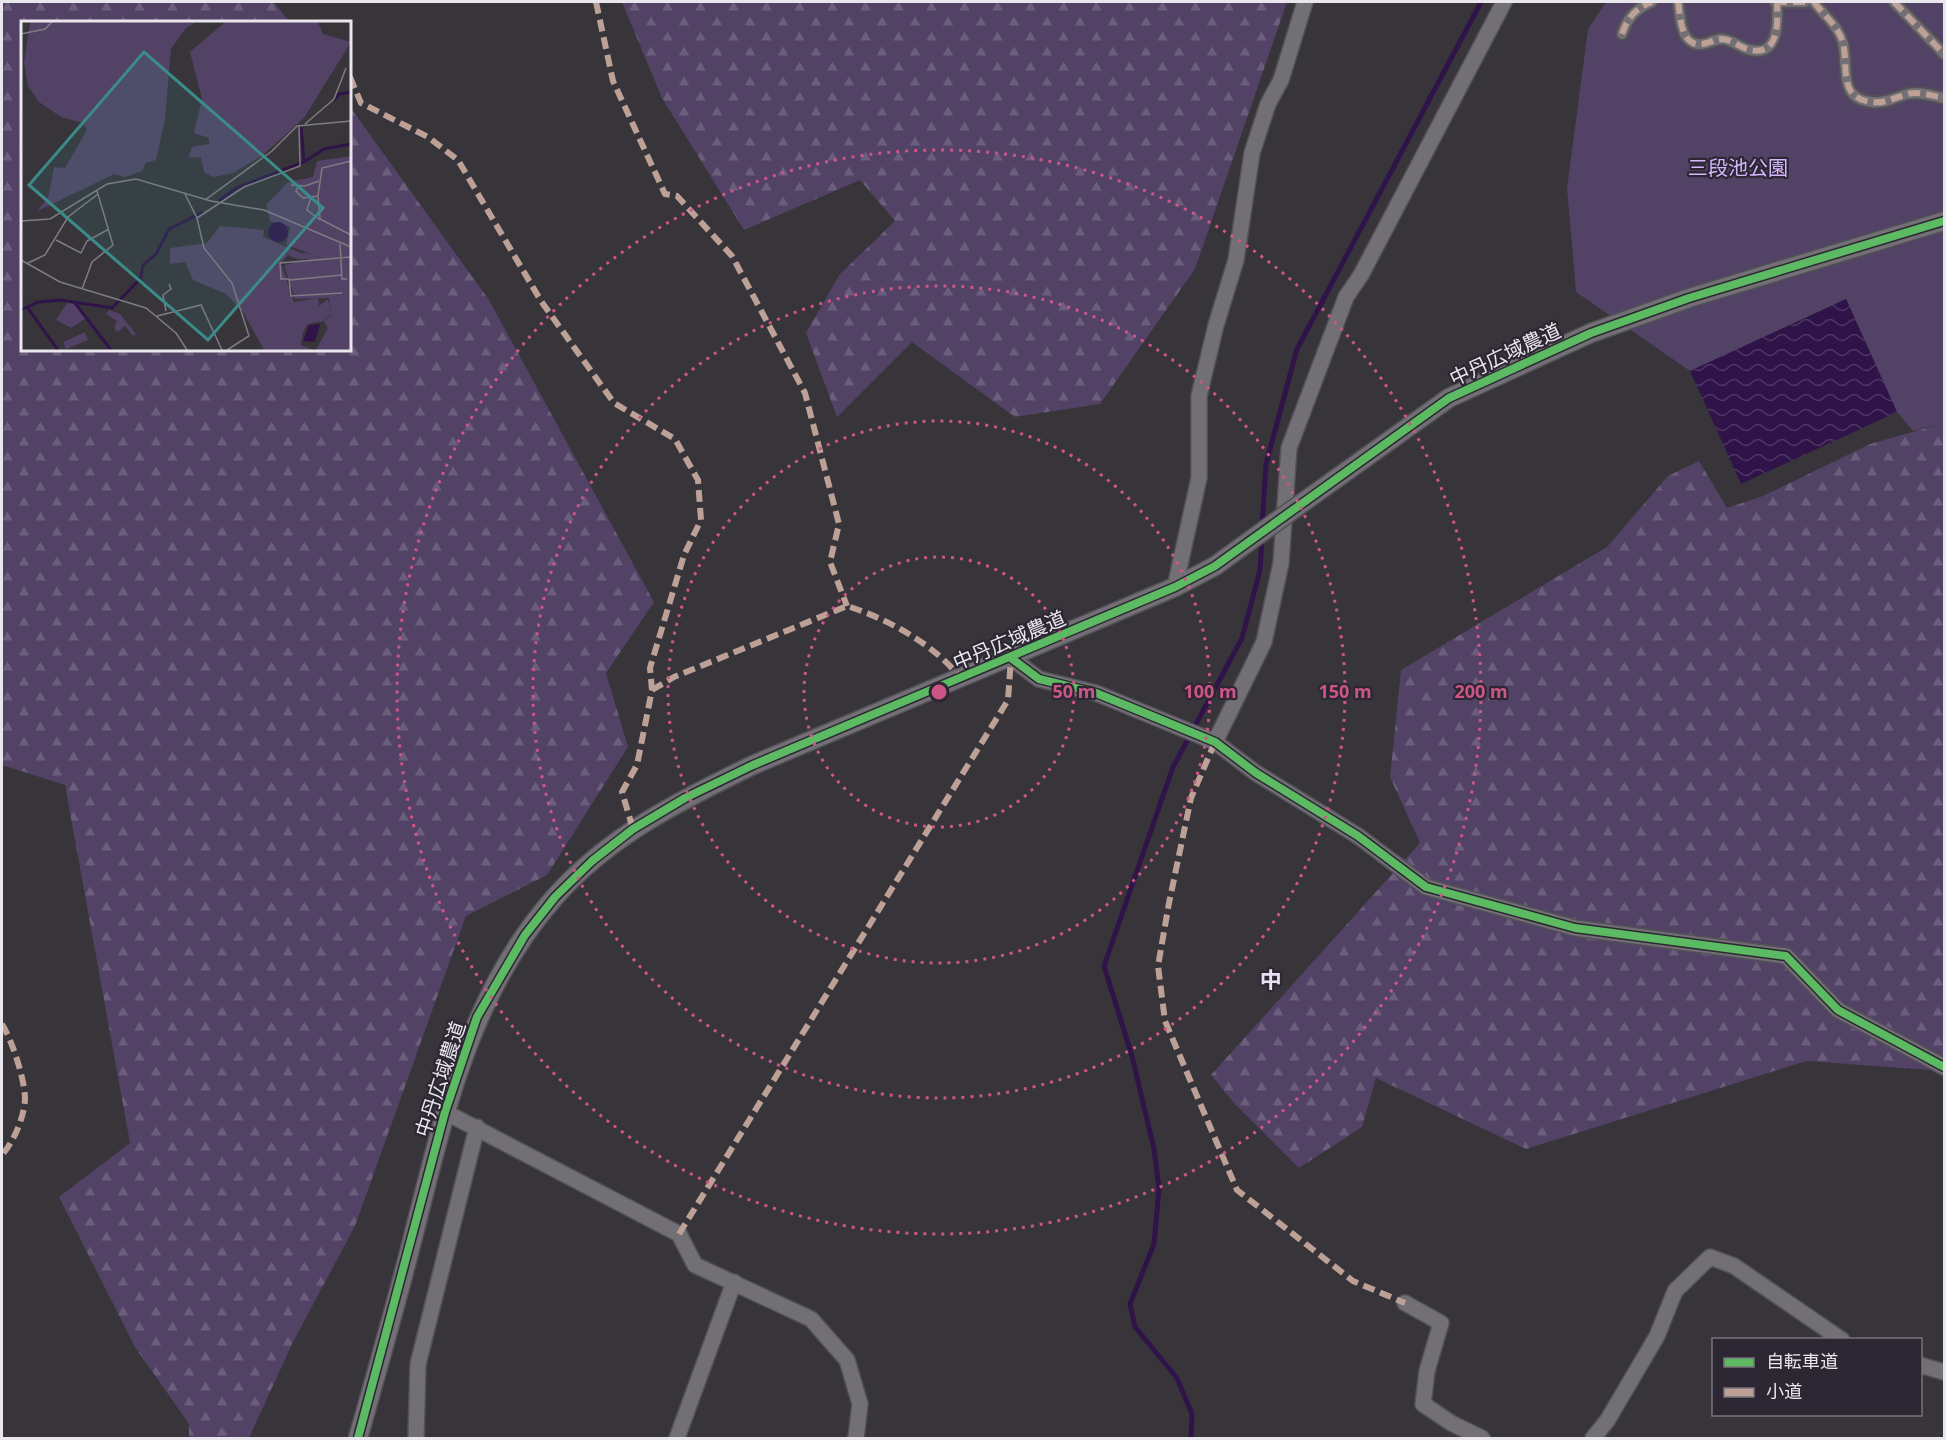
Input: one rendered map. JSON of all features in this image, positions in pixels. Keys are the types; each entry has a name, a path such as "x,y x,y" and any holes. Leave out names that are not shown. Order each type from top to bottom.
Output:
{"street":[{"path":"1175,587 1199,478 1199,396 1216,325 1236,260 1252,153 1268,104 1281,80 1305,2"},
{"path":"1215,742 1264,642 1281,564 1289,448 1346,297 1366,265 1504,2"},
{"path":"1622,34 1625,23 1638,7 1652,2"},
{"path":"1678,2 1684,35 1691,42 1701,45 1722,39 1756,51 1767,49 1775,41 1778,27 1776,2 1805,2"},
{"path":"1814,2 1833,21 1843,44 1844,71 1850,91 1859,100 1881,103 1910,93 1944,98"},
{"path":"1894,2 1944,54"},
{"name":"中丹広域農道","path":"358,1438 445,1112 477,1017 525,935 555,897 592,861 633,829 695,793 753,765 1011,658 1175,587 1215,566 1449,398 1591,333 1689,298 1944,221"},
{"path":"1011,658 1039,679 1096,693 1215,742 1256,773 1358,836 1426,887 1575,928 1786,956 1838,1010 1944,1067"},
{"path":"445,1112 679,1234 695,1265 811,1319 847,1360 860,1404 856,1438"},
{"path":"416,1438 418,1364 477,1127"},
{"path":"1593,1438 1607,1421 1657,1336 1675,1291 1710,1257 1734,1266 1839,1338"},
{"path":"676,1438 734,1282"},
{"path":"1405,1303 1442,1323 1427,1371 1423,1404 1451,1423 1482,1438"},
{"path":"1922,1366 1944,1372"}],"green space":[{"path":"2,2 274,2 288,21 21,21 21,351 351,351 351,108 489,300 654,602 606,673 628,747 547,875 466,916 355,1226 293,1342 249,1438 189,1438 189,1424 135,1347 59,1197 130,1143 65,785 2,765"},
{"path":"622,2 1287,2 1195,269 1100,404 1015,417 912,342 837,417 806,333 840,274 895,221 860,180 744,230 662,98"},
{"name":"三段池公園","path":"1606,2 1944,2 1944,423 1913,431 1897,412 1846,299 1690,371 1576,292 1567,188 1588,29"},
{"path":"1944,423 1944,1071 1806,1061 1526,1149 1376,1078 1362,1127 1299,1168 1234,1103 1211,1075 1420,843 1390,777 1401,670 1607,547 1668,476 1699,461 1727,508 1763,496 1870,444"}],"water":[{"path":"1846,299 1897,412 1741,484 1690,371"}],"waterway":[{"path":"1262,526 1266,464 1297,349 1481,2"},
{"path":"1191,1438 1192,1414 1177,1378 1135,1327 1130,1304 1154,1244 1159,1188 1154,1149 1132,1056 1104,966 1173,767 1242,638 1260,570 1262,538"}],"marked path":[{"path":"596,2 613,81 665,194 677,196 732,256 805,393 839,524 830,562 847,606"},
{"path":"1622,34 1633,14 1652,2"},
{"path":"1678,2 1682,28 1690,41 1702,44 1725,39 1747,49 1758,51 1765,49 1774,38 1777,3"},
{"path":"1775,2 1805,2"},
{"path":"1814,2 1841,37 1845,52 1847,80 1854,95 1861,100 1872,102 1886,101 1912,93 1944,98"},
{"path":"1894,2 1944,54"},
{"path":"351,79 361,103 428,137 458,160 541,301 614,403 675,439 698,480 701,520 684,555 650,668 652,690 637,765 622,792 633,829"},
{"path":"652,690 674,677 847,606 894,625 909,634 938,655 961,679"},
{"path":"679,1234 1008,700 1011,658"},
{"path":"1215,742 1191,798 1169,903 1158,966 1165,1021 1237,1190 1353,1281 1405,1303"},
{"path":"2,1024 17,1060 25,1099 18,1129 2,1155"}],"cycle path":[{"path":"358,1438 445,1112 477,1017 525,935 555,897 592,861 633,829 685,798 753,765 1175,587 1215,566 1449,398 1591,333 1689,298 1944,221"},
{"path":"1011,658 1039,679 1096,693 1215,742 1256,773 1358,836 1426,887 1575,928 1786,956 1838,1010 1944,1067"}],"district":[{"name":"中","path":"1271,979"}]}
